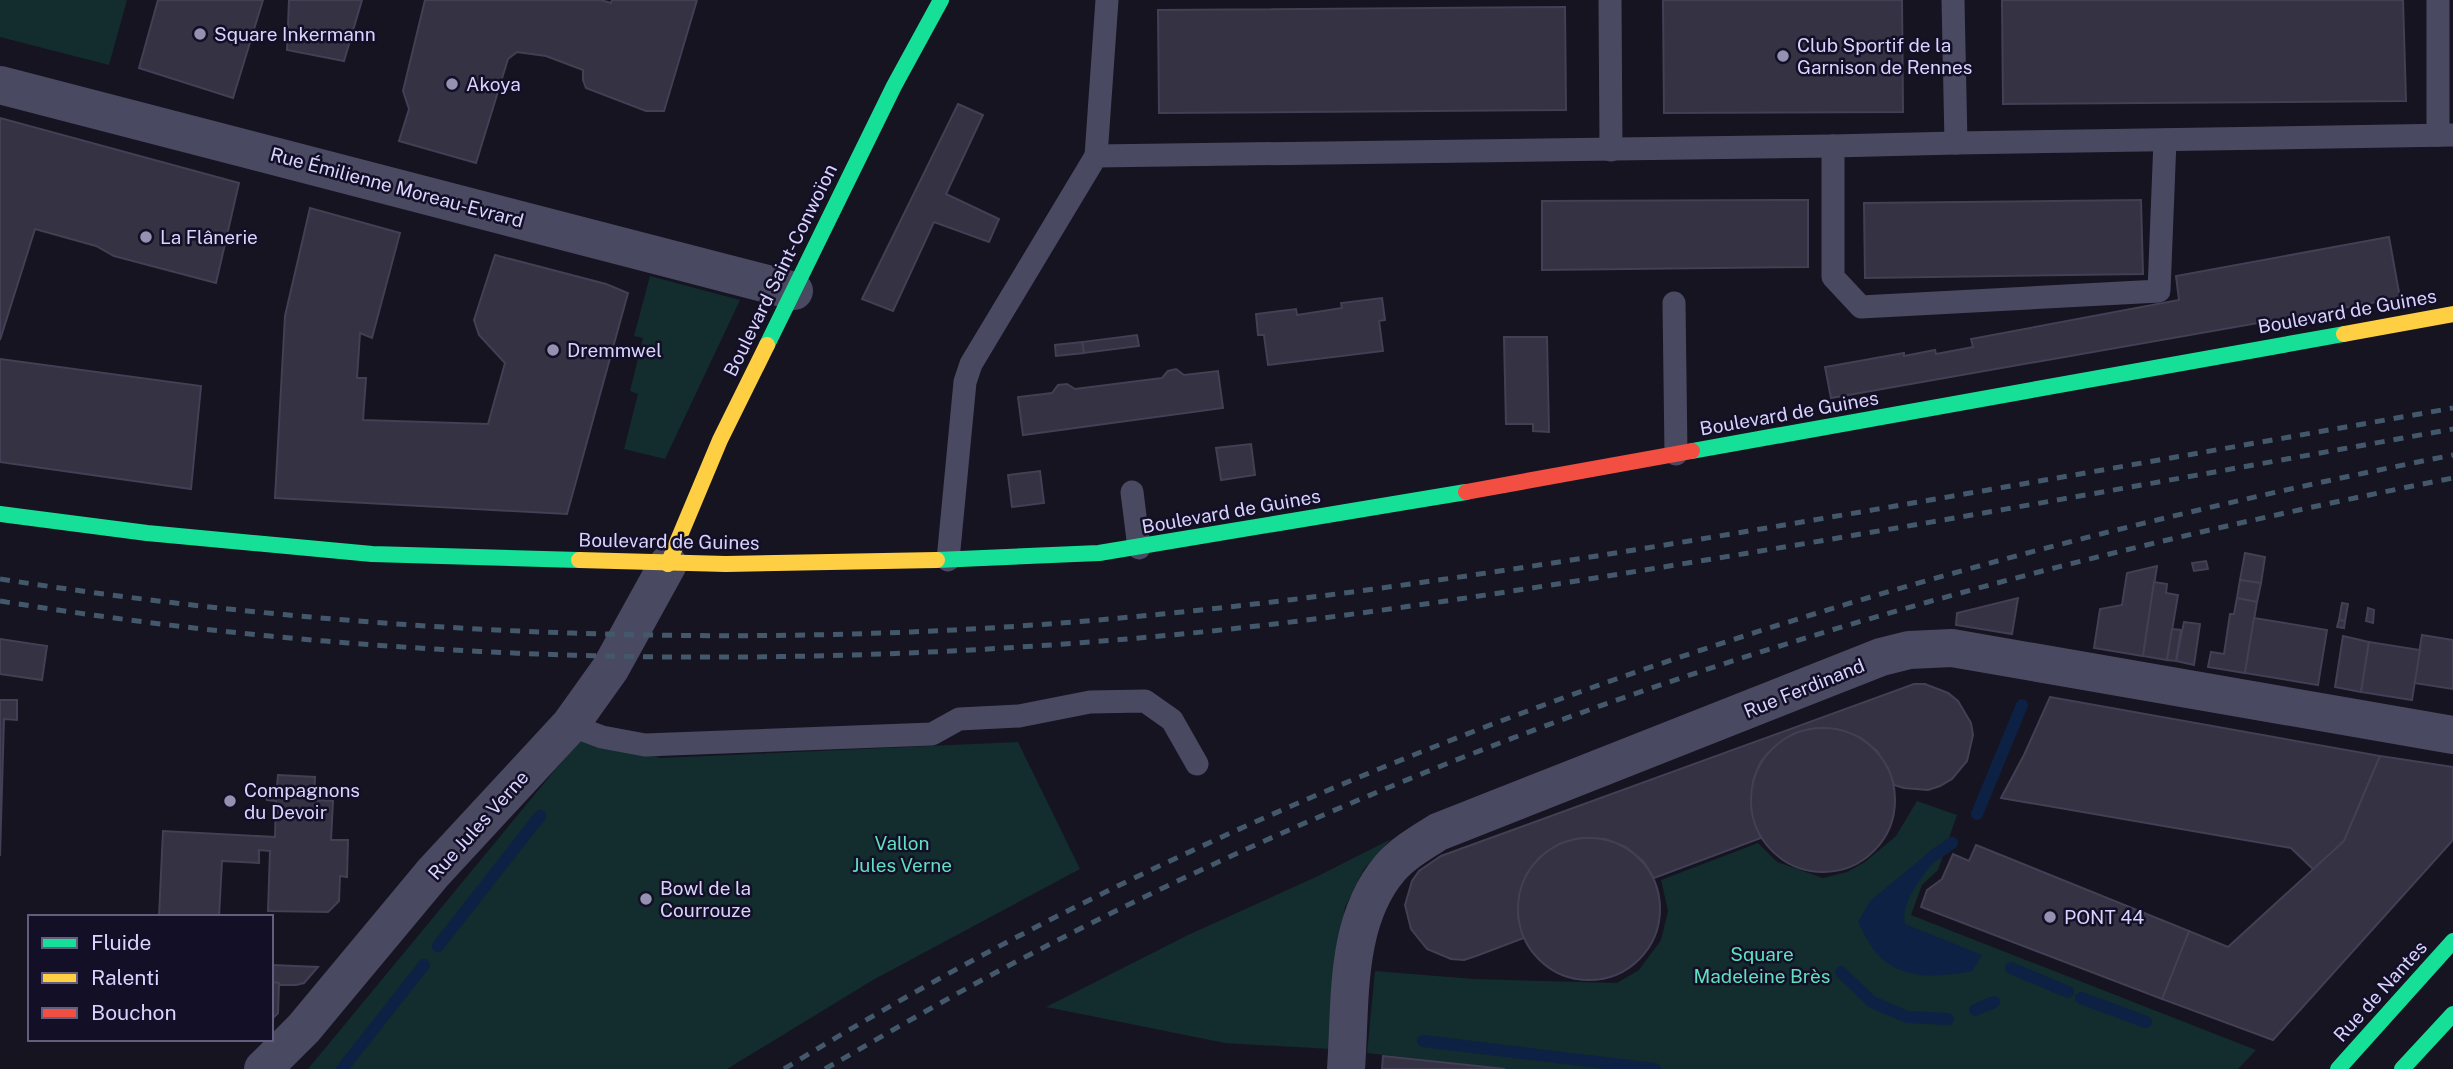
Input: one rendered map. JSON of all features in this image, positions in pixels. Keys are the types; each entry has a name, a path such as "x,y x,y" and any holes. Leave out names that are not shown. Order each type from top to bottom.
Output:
{"street":[{"name":"Boulevard Saint-Conwoïon","path":"668,564 720,440 894,86 941,0"},
{"name":"Rue Émilienne Moreau-Evrard","path":"0,85 794,290"},
{"name":"Boulevard de Guines","path":"0,514 147,533 372,554 668,564 948,560 1099,553 1676,454 2453,314"},
{"name":"Rue Jules Verne","path":"263,1069 304,1028 433,873 570,725 610,669 668,564"},
{"name":"Rue Ferdinand","path":"1346,1069 1352,972 1364,913 1374,889 1392,866 1412,849 1438,832 1881,657 1909,650 1952,648 2453,735"},
{"name":"Rue de Nantes","path":"2338,1069 2453,941"},
{"path":"2402,1069 2453,1014"}],"lane":[{"path":"948,560 965,382 971,364 1096,156 1107,0"},
{"path":"1610,0 1611,150"},
{"path":"1953,0 1956,143"},
{"path":"1096,156 2446,135 2438,0"},
{"path":"1833,146 1833,277 1861,307 2160,291 2165,140"},
{"path":"1674,303 1676,454"},
{"path":"1132,492 1139,548"},
{"path":"570,725 602,737 645,745 932,734 959,719 1019,716 1090,702 1145,701 1172,720 1197,764"}],"green space":[{"path":"0,0 127,0 109,65 0,37"},
{"path":"650,276 740,300 665,459 624,449 638,394 630,391 643,338 634,336"},
{"name":"Vallon Jules Verne","path":"583,736 661,758 1018,742 1080,869 873,980 727,1069 308,1069"},
{"name":"Square Madeleine Brès","path":"1917,801 1957,815 1938,870 1922,885 1911,915 2256,1050 2238,1069 1505,1069 1367,1053 1375,971 1474,979 1617,983 1639,970 1661,940 1668,911 1661,880 1758,843 1777,862 1823,878 1847,872 1865,862 1896,836"},
{"path":"1391,839 1364,869 1345,907 1331,1001 1330,1049 1225,1043 1046,1007 1188,935 1318,876"}],"water":[{"path":"1933,849 1934,862 1909,900 1904,916 1905,924 1982,955 1972,971 1922,975 1899,969 1875,952 1858,922 1870,901"}],"building":[{"name":"Square Inkermann","path":"158,0 263,0 233,98 139,68"},
{"name":"Square Inkermann","path":"289,0 362,0 344,61 287,50"},
{"name":"Akoya","path":"425,0 601,0 611,3 612,0 697,0 664,111 646,111 586,88 583,70 546,56 517,52 508,59 476,163 399,141 409,109 403,91"},
{"name":"Club Sportif de la Garnison de Rennes","path":"1663,0 1902,0 1903,112 1664,113"},
{"path":"2002,0 2403,0 2406,101 2003,104"},
{"path":"1565,7 1566,110 1159,113 1158,10"},
{"path":"958,104 983,115 946,194 999,219 989,242 934,222 893,311 862,299"},
{"name":"La Flânerie","path":"0,118 239,183 216,283 114,256 96,246 35,229 0,340"},
{"path":"1808,200 1808,267 1542,270 1542,201"},
{"path":"2141,200 2143,274 1865,278 1864,203"},
{"name":"Dremmwel","path":"310,208 400,233 372,338 360,333 357,378 366,378 363,420 488,424 505,363 479,335 474,320 495,255 606,284 628,293 567,514 275,498 285,316"},
{"path":"2389,237 2400,298 1831,398 1825,367 1904,353 1904,356 1935,350 1936,354 1973,347 1971,339 2179,300 2176,276"},
{"path":"1382,298 1385,320 1379,321 1383,351 1268,365 1264,335 1258,335 1256,314 1296,309 1297,315 1342,308 1341,303"},
{"path":"1137,335 1139,346 1084,353 1082,342"},
{"path":"1504,337 1547,337 1549,432 1533,431 1533,424 1506,424"},
{"path":"1082,342 1084,353 1056,356 1055,345"},
{"path":"0,359 201,386 191,489 0,462"},
{"path":"1176,369 1184,375 1218,371 1223,408 1023,435 1018,397 1052,393 1058,385 1067,384 1075,389 1162,378 1168,371"},
{"path":"1251,444 1255,475 1221,480 1216,448"},
{"path":"1040,471 1044,503 1012,507 1008,475"},
{"path":"2245,553 2265,557 2261,583 2240,580"},
{"path":"2206,561 2208,569 2194,571 2192,563"},
{"path":"2157,566 2143,656 2094,648 2100,609 2122,605 2127,573"},
{"path":"2240,580 2261,583 2257,602 2237,598"},
{"path":"2154,582 2167,584 2166,593 2178,595 2167,660 2143,656"},
{"path":"2018,598 2012,634 1956,625 1957,613"},
{"path":"2237,598 2257,602 2245,673 2208,667 2211,652 2224,654 2230,614 2234,614"},
{"path":"2342,603 2348,604 2345,621 2339,620"},
{"path":"2368,608 2374,610 2373,623 2366,621"},
{"path":"2254,618 2327,630 2318,685 2245,673"},
{"path":"2339,620 2345,621 2344,628 2337,627"},
{"path":"2184,622 2200,624 2194,665 2176,661"},
{"path":"2172,629 2181,630 2176,661 2167,660"},
{"path":"2422,635 2453,640 2453,689 2414,683"},
{"path":"2343,636 2369,642 2361,692 2335,687"},
{"path":"0,639 47,646 42,680 0,674"},
{"path":"2369,642 2420,650 2412,700 2361,692"},
{"path":"1914,684 1925,684 1948,693 1958,701 1971,723 1973,735 1967,761 1952,779 1940,786 1928,790 1894,785 1888,768 1877,751 1861,738 1839,730 1816,728 1793,734 1767,754 1753,781 1751,808 1761,838 1654,878 1644,862 1626,847 1605,839 1581,838 1559,844 1540,857 1526,875 1519,895 1518,917 1524,938 1464,960 1451,959 1427,949 1411,929 1405,905 1412,881 1419,871 1441,856"},
{"path":"2050,697 2380,756 2344,841 2314,870 2291,848 2001,798"},
{"path":"0,700 17,700 17,720 4,719 0,856"},
{"path":"1823,728 1851,733 1874,749 1890,772 1895,800 1890,828 1874,851 1851,867 1823,872 1795,867 1772,851 1756,828 1751,800 1756,772 1772,749 1795,733"},
{"path":"2380,756 2453,767 2453,840 2273,1040 2162,999 2189,931 2228,947 2344,841"},
{"path":"278,775 315,777 314,800 333,801 331,840 348,840 347,877 340,876 339,901 328,912 268,911 270,851 259,850 259,863 222,861 219,915 159,915 163,831 275,837 276,801 267,800 264,794 268,787 277,787"},
{"path":"1589,838 1616,843 1639,859 1655,882 1660,909 1655,936 1639,959 1616,975 1589,980 1562,975 1539,959 1523,936 1518,909 1523,882 1539,859 1562,843"},
{"name":"PONT 44","path":"1976,845 2189,931 2162,999 1921,907 1927,890 1942,879 1953,854 1969,861"},
{"path":"273,965 318,967 304,983 273,982"},
{"path":"273,982 279,983 278,1013 273,1018"},
{"path":"1383,1056 1505,1069 1382,1069"}],"waterway":[{"path":"1977,814 2022,705"},
{"path":"438,946 540,816"},
{"path":"1933,856 1952,843"},
{"path":"342,1069 424,965"},
{"path":"2011,968 2068,992"},
{"path":"1841,972 1872,1002 1907,1017 1948,1019"},
{"path":"2081,998 2146,1022"},
{"path":"1975,1010 1994,1002"},
{"path":"1423,1041 1655,1069"}],"railway":[{"path":"0,579 237,610 475,629 715,636 954,630 1053,624 1350,592 1546,564 1921,502 2453,408"},
{"path":"0,601 277,637 556,655 696,657 976,650 1115,640 1263,625 1559,584 1893,529 2453,429"},
{"path":"784,1069 978,958 1177,858 1382,768 1590,688 1803,618 2018,556 2235,502 2453,455"},
{"path":"825,1069 1005,968 1160,889 1380,791 1641,691 1774,648 2044,571 2316,506 2453,478"}],"traffic: fast":[{"path":"767,345 894,86 941,0"},
{"path":"1692,451 2344,334"},
{"path":"937,560 1099,553 1466,492"},
{"path":"0,514 147,533 372,554 579,560"},
{"path":"2338,1069 2453,941"},
{"path":"2402,1069 2453,1014"}],"traffic: slow":[{"path":"2344,334 2453,314"},
{"path":"668,564 720,440 767,345"},
{"path":"579,560 726,564 937,560"}],"traffic: jam":[{"path":"1466,492 1692,451"}],"place":[{"name":"Square Inkermann","path":"200,34"},
{"name":"Club Sportif de la Garnison de Rennes","path":"1783,56"},
{"name":"Akoya","path":"452,84"},
{"name":"La Flânerie","path":"146,237"},
{"name":"Dremmwel","path":"553,350"},
{"name":"Compagnons du Devoir","path":"230,801"},
{"name":"Bowl de la Courrouze","path":"646,899"},
{"name":"PONT 44","path":"2050,917"}]}
